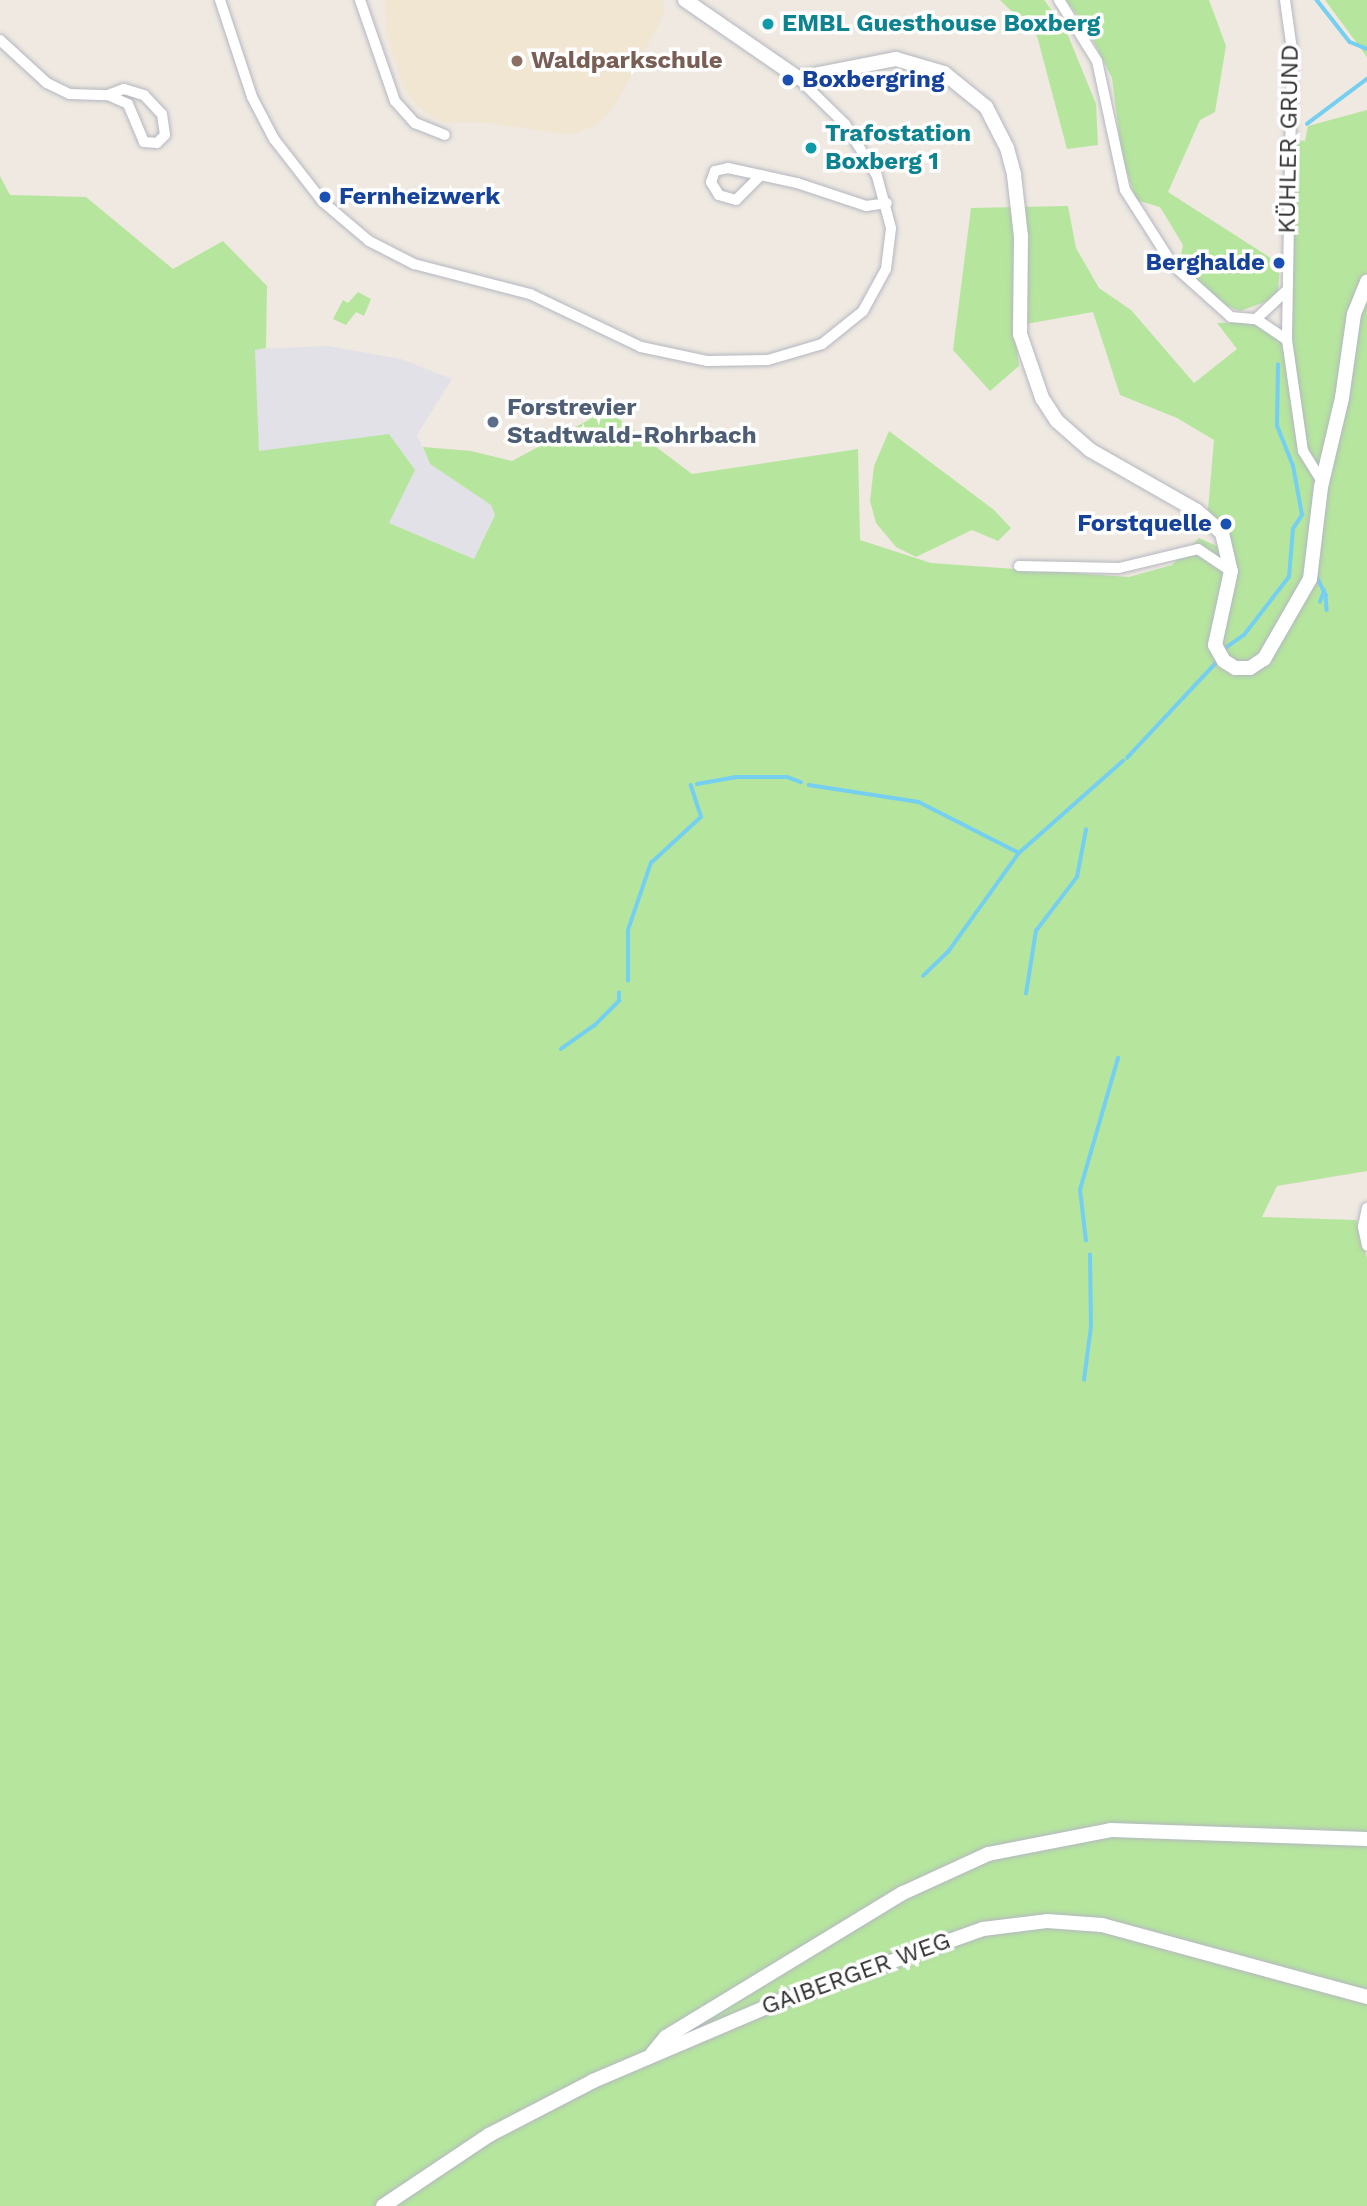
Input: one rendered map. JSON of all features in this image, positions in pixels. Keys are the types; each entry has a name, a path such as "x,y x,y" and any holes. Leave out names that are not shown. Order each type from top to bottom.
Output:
{"street":[{"path":"220,0 249,89 268,129 303,180 351,227 407,261 520,290 664,354 707,361 760,361 802,352 833,338 863,311 883,277 891,236 887,203 852,134 798,78 685,0"},
{"path":"359,0 395,101 415,123 445,135"},
{"path":"1059,0 1097,61 1105,85 1118,169 1148,232 1173,265 1218,310 1234,318 1256,318 1287,340"},
{"name":"KÜHLER GRUND","path":"1285,0 1292,50 1285,292 1287,340 1303,451 1322,482"},
{"path":"0,40 52,86 79,96 108,95 124,89 144,94 162,114 165,135 157,143 144,142 128,104 108,95"},
{"path":"798,78 896,59 944,73 981,102 1007,148 1014,175 1021,236 1020,334 1042,398 1057,421 1090,450 1212,522 1227,544 1231,571 1215,645 1227,664 1250,668 1273,646 1308,585 1316,555 1322,482 1342,398 1354,314 1367,282"},
{"path":"761,175 866,206 887,203"},
{"path":"1256,318 1285,292"},
{"path":"1019,566 1119,568 1198,548 1231,571"},
{"path":"1367,1208 1363,1227 1367,1246"},
{"path":"651,2055 666,2037 740,1996 903,1893 988,1854 1111,1830 1367,1839"},
{"name":"GAIBERGER WEG","path":"383,2206 510,2123 651,2055 948,1939 1035,1922 1116,1928 1367,1997"}],"shaded area":[{"name":"Waldparkschule","path":"385,0 663,0 665,13 616,104 599,124 571,135 489,123 441,122 417,106 404,88 386,33"},
{"path":"328,346 401,359 452,379 417,435 430,464 491,505 495,515 474,559 389,523 290,449 259,451 254,349"}],"green space":[{"path":"1000,0 1044,0 1065,28 1096,104 1098,145 1067,149 1037,36"},
{"path":"1066,0 1209,0 1226,46 1215,112 1200,120 1168,192 1280,264 1278,291 1268,301 1240,311 1224,305 1179,265 1183,245 1160,207 1136,200 1122,157 1112,78 1088,30"},
{"path":"1325,0 1367,0 1367,57"},
{"path":"1367,110 1367,1171 1277,1186 1262,1217 1356,1220 1367,1258 1367,2206 0,2206 0,176 10,195 86,197 173,269 223,241 267,286 266,348 255,350 259,451 389,434 415,470 389,523 474,559 495,515 491,505 430,464 423,447 471,451 512,461 607,410 692,474 858,449 860,540 931,563 1129,577 1172,565 1199,538 1221,548 1208,510 1214,440 1177,418 1120,395 1093,312 1014,326 1019,366 990,391 953,350 971,208 1068,206 1076,248 1099,288 1131,310 1194,383 1237,349 1217,323 1256,322 1284,341 1296,140 1305,141 1308,126"},
{"path":"358,292 371,299 364,316 356,312 346,325 333,319 343,300 348,303"},
{"path":"889,431 994,510 1011,528 998,541 972,530 916,557 896,547 876,523 870,501 874,466"}],"waterway":[{"path":"1317,0 1350,42 1367,49"},
{"path":"1307,124 1367,79"},
{"path":"1224,649 1244,635 1289,577 1293,529 1302,515 1293,466 1277,426 1278,365"},
{"path":"1317,577 1326,595 1327,610"},
{"path":"1320,602 1324,591"},
{"path":"1127,758 1216,663"},
{"path":"923,976 948,952 1019,853 1123,761"},
{"path":"697,784 736,777 787,777 801,782"},
{"path":"809,785 919,802 1019,853"},
{"path":"628,981 628,930 651,863 701,817 691,786"},
{"path":"1026,994 1036,931 1077,877 1086,830"},
{"path":"561,1049 595,1025 619,1001 619,993"},
{"path":"1086,1241 1080,1190 1118,1058"},
{"path":"1084,1380 1091,1327 1090,1255"}],"place":[{"name":"EMBL Guesthouse Boxberg","path":"768,24"},
{"name":"Waldparkschule","path":"517,61"},
{"name":"Boxbergring","path":"788,80"},
{"name":"Trafostation Boxberg 1","path":"811,148"},
{"name":"Fernheizwerk","path":"325,197"},
{"name":"Berghalde","path":"1279,263"},
{"name":"Forstrevier Stadtwald-Rohrbach","path":"493,422"},
{"name":"Forstquelle","path":"1226,524"}]}
